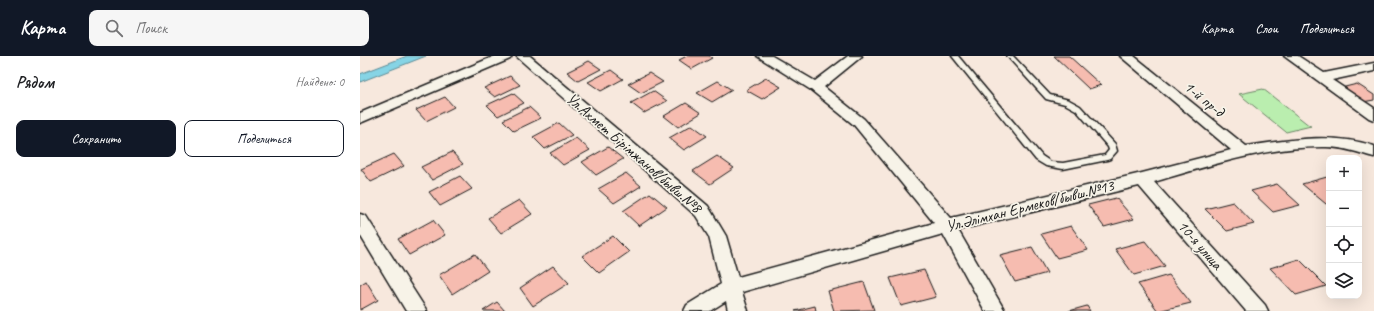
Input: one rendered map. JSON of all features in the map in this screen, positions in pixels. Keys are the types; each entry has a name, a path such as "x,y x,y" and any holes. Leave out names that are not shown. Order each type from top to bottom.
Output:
{"street":[{"path":"360,118 506,56"},
{"name":"Ул.Ахмет Бірімжанов/бывш.№8","path":"522,56 702,211 717,236 738,311"},
{"path":"763,56 816,87 858,122 947,226 995,311"},
{"path":"816,87 856,56"},
{"name":"1-й пр-д","path":"1125,56 1243,152"},
{"path":"1290,56 1374,116"},
{"path":"1320,78 1374,67"},
{"name":"Ул.Әлімхан Ермеков/бывш.№13","path":"694,311 732,287 947,226 1142,179 1243,152 1287,145 1327,142 1360,147 1374,152"},
{"name":"10-я улица","path":"1142,179 1258,311"},
{"path":"360,221 417,311"}],"lane":[{"path":"955,56 1039,158 1049,164 1063,166 1107,158 1112,151 1112,146 1078,108 1067,102 1048,97 1010,56"}],"green space":[{"path":"1263,89 1311,126 1286,132 1239,94"}],"water":[{"path":"407,56 426,56 360,82 360,74"}],"building":[{"path":"687,56 709,56 712,58 692,69 679,60"},
{"path":"1054,56 1069,56 1101,85 1089,89"},
{"path":"589,61 601,69 578,81 567,72"},
{"path":"611,70 623,79 601,91 588,82"},
{"path":"649,73 663,82 641,93 628,84"},
{"path":"510,76 520,85 495,97 484,88"},
{"path":"766,78 781,87 762,99 746,90"},
{"path":"718,81 732,90 712,102 697,93"},
{"path":"1357,84 1374,95 1374,100 1357,103 1337,89"},
{"path":"653,91 667,101 644,113 631,103"},
{"path":"513,93 524,103 498,116 487,105"},
{"path":"445,97 454,107 426,121 416,110"},
{"path":"686,103 701,113 678,127 664,116"},
{"path":"529,107 541,118 514,131 503,120"},
{"path":"559,123 572,135 545,149 533,137"},
{"path":"692,125 707,136 684,150 669,138"},
{"path":"576,138 590,150 563,165 550,153"},
{"path":"608,147 623,159 596,175 582,162"},
{"path":"452,152 463,164 432,180 421,167"},
{"path":"394,154 404,166 371,182 361,169"},
{"path":"717,156 734,168 710,184 693,171"},
{"path":"626,173 641,186 614,203 598,189"},
{"path":"460,176 472,189 440,206 429,192"},
{"path":"1326,177 1326,204 1302,184"},
{"path":"1277,184 1300,205 1273,212 1251,191"},
{"path":"650,193 667,207 639,226 623,211"},
{"path":"1116,198 1134,219 1104,227 1088,205"},
{"path":"519,200 532,214 501,233 488,218"},
{"path":"1233,202 1254,224 1227,231 1205,209"},
{"path":"433,220 445,235 409,255 398,239"},
{"path":"1071,226 1088,250 1057,258 1041,234"},
{"path":"613,236 629,252 599,273 582,256"},
{"path":"1145,241 1165,266 1134,275 1115,249"},
{"path":"1032,247 1047,273 1015,282 1000,255"},
{"path":"475,254 488,271 452,294 439,275"},
{"path":"1299,259 1326,286 1296,295 1270,268"},
{"path":"553,266 569,283 533,306 520,288"},
{"path":"924,270 936,297 901,306 890,278"},
{"path":"1169,275 1191,303 1158,311 1138,284"},
{"path":"366,281 378,300 360,310 360,285"},
{"path":"864,282 874,310 834,311 828,291"},
{"path":"497,302 505,311 483,311"},
{"path":"815,306 816,311 795,311"},
{"path":"1087,306 1090,311 1069,311"}]}
